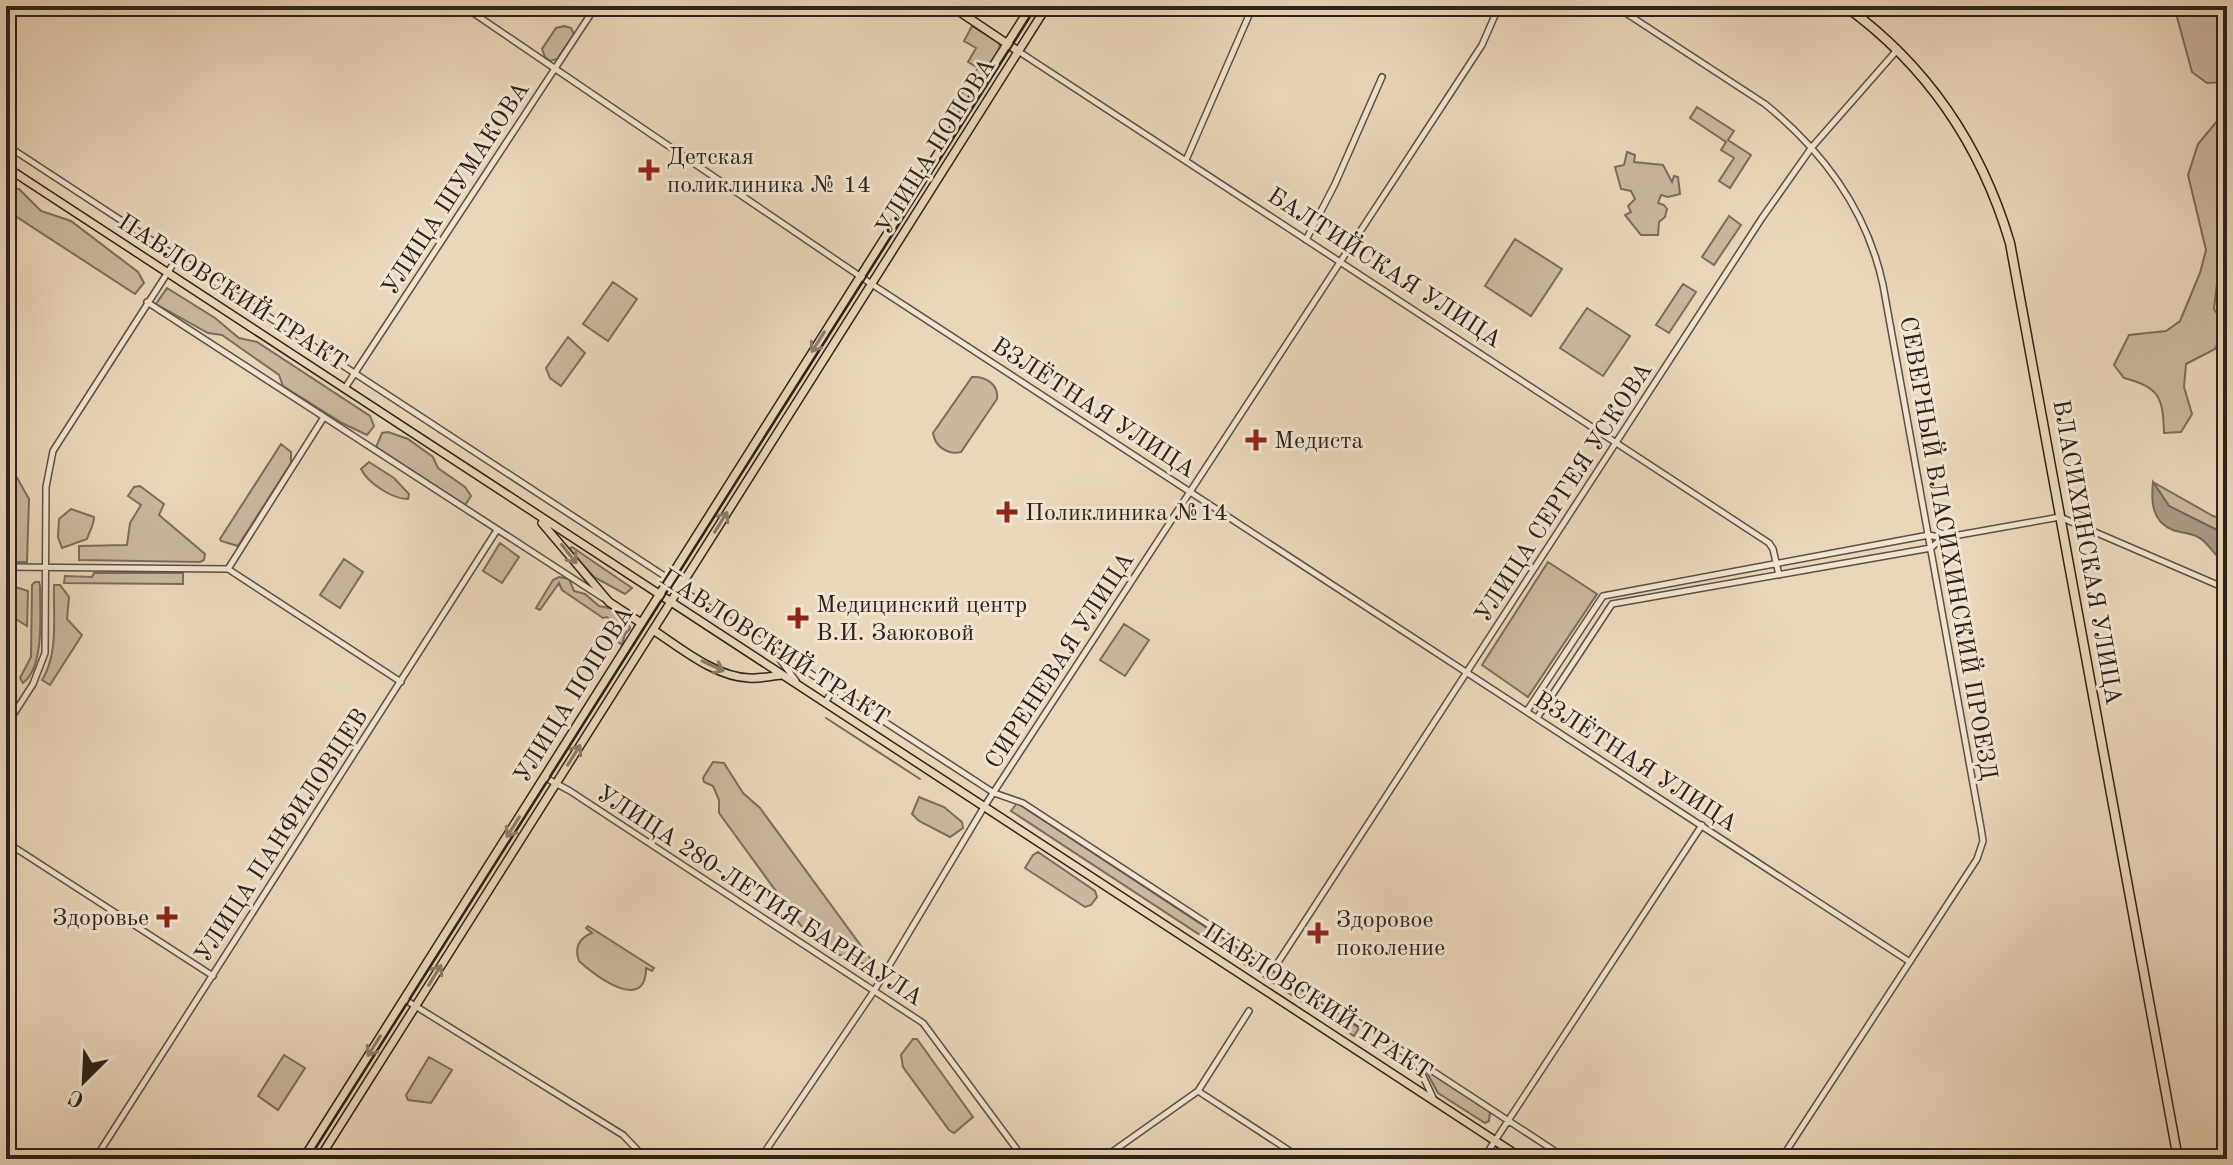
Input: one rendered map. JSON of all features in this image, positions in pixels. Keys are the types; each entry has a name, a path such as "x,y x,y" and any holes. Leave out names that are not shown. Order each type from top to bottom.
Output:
{"highway":[{"name":"ВЛАСИХИНСКАЯ УЛИЦА","path":"1845,6 1898,49 1923,75 1962,128 2001,211 2017,275 2178,1159"}],"main road":[{"name":"БАЛТИЙСКАЯ УЛИЦА","path":"951,6 1018,51"},
{"name":"УЛИЦА ПОПОВА","path":"319,1159 1047,6"},
{"name":"УЛИЦА ПОПОВА","path":"303,1159 1029,8"},
{"path":"1029,8 1040,17"},
{"name":"ПАВЛОВСКИЙ ТРАКТ","path":"6,167 1523,1159"},
{"path":"744,460 755,467"},
{"path":"526,508 557,538 609,602 641,623"},
{"path":"653,630 698,659 730,673 752,679 781,675"},
{"path":"580,720 592,727"}],"street":[{"name":"ВЗЛЁТНАЯ УЛИЦА","path":"463,6 871,284 1910,962"},
{"name":"УЛИЦА ШУМАКОВА","path":"345,389 596,6"},
{"path":"1186,160 1253,6"},
{"name":"СИРЕНЕВАЯ УЛИЦА","path":"760,1159 874,991 984,807 1482,45 1499,6"},
{"name":"СЕВЕРНЫЙ ВЛАСИХИНСКИЙ ПРОЕЗД","path":"1615,6 1765,104 1812,147 1853,202 1879,267 1983,841 1977,859 1781,1159"},
{"name":"УЛИЦА СЕРГЕЯ УСКОВА","path":"1275,967 1812,147 1898,49"},
{"name":"БАЛТИЙСКАЯ УЛИЦА","path":"1018,51 1769,543 1779,575"},
{"path":"1306,240 1335,184 1382,77"},
{"path":"6,145 669,579"},
{"path":"6,726 33,684 45,653 47,476 53,451 177,258"},
{"path":"147,302 609,602"},
{"path":"228,569 324,417"},
{"path":"1527,711 1603,596 1929,535 1942,538 2060,517 2227,589"},
{"name":"УЛИЦА ПАНФИЛОВЦЕВ","path":"95,1159 497,530"},
{"path":"1537,718 1612,604 1931,548 1942,538"},
{"path":"6,567 228,569 401,682"},
{"path":"679,588 994,793 1023,803 1567,1159"},
{"path":"770,646 801,688"},
{"path":"1561,659 1571,665"},
{"path":"825,703 834,688"},
{"name":"УЛИЦА 280-ЛЕТИЯ БАРНАУЛА","path":"544,777 923,1023 1024,1159"},
{"path":"1483,1159 1702,825"},
{"path":"6,842 213,976"},
{"path":"404,999 623,1135 646,1159"},
{"path":"1102,1159 1198,1091 1249,1011"},
{"path":"1416,1060 1434,1101"},
{"path":"1198,1091 1302,1159"}],"shaded area":[{"path":"2174,6 2227,6 2227,82 2207,83 2192,72"},
{"path":"972,26 999,43 1000,50 979,77 956,118 949,114 978,68 968,62 976,48 964,41"},
{"path":"556,28 571,28 574,34 557,59 550,61 542,49"},
{"path":"1697,107 1734,131 1728,140 1751,155 1730,188 1719,181 1734,158 1721,150 1726,142 1690,118"},
{"path":"2227,118 2227,276 2217,283 2214,309 2226,326 2215,349 2186,364 2184,387 2192,414 2181,432 2164,433 2157,396 2145,385 2124,378 2114,365 2129,335 2166,331 2180,321 2206,250 2188,175 2198,144 2218,120"},
{"path":"1627,152 1635,155 1634,162 1663,165 1672,182 1674,176 1678,177 1680,194 1661,195 1658,203 1667,209 1665,217 1659,222 1658,235 1641,235 1625,215 1631,212 1628,206 1635,199 1631,191 1621,189 1615,167 1624,165"},
{"path":"6,187 19,189 41,211 71,221 138,272 144,283 135,294 6,210"},
{"path":"1729,216 1741,225 1714,265 1702,257"},
{"path":"1515,239 1562,269 1531,316 1485,286"},
{"path":"613,282 637,299 608,341 583,324"},
{"path":"1683,284 1696,292 1669,333 1656,325"},
{"path":"167,288 215,318 239,338 257,342 370,416 374,426 367,435 342,423 283,386 279,375 222,335 208,333 156,304"},
{"path":"1587,308 1630,336 1603,376 1560,348"},
{"path":"568,337 585,353 561,386 550,378 546,368"},
{"path":"972,377 990,382 996,390 997,399 961,452 947,451 939,446 933,433"},
{"path":"382,433 408,439 433,457 438,468 465,487 471,496 465,505 376,447"},
{"path":"281,444 291,452 291,463 238,546 221,541 220,539"},
{"path":"369,462 394,478 409,494 408,499 388,493 369,480 361,469"},
{"path":"16,476 29,499 27,562 6,562 6,490"},
{"path":"2153,482 2213,516 2227,520 2227,535 2169,506"},
{"path":"2153,482 2169,506 2227,535 2227,562 2198,537 2173,530 2161,522 2153,504"},
{"path":"140,486 164,504 159,515 205,554 204,560 79,560 79,546 127,545 130,523 141,505 128,496 134,487"},
{"path":"71,509 94,517 93,523 87,539 62,548 58,537 59,519"},
{"path":"500,543 519,557 502,583 483,571"},
{"path":"572,547 632,588 625,594 594,577 569,549"},
{"path":"344,559 363,572 340,608 320,595"},
{"path":"1548,562 1597,594 1528,697 1482,665"},
{"path":"6,573 16,573 15,587 28,591 27,626 6,613"},
{"path":"94,573 183,573 183,584 64,583 65,576 92,577"},
{"path":"559,577 569,579 574,591 585,594 599,606 614,609 628,621 630,629 622,645 612,637 618,626 562,590 559,583 540,610 536,608 553,580"},
{"path":"39,582 40,586 40,638 35,665 23,683 20,678 31,657 32,585"},
{"path":"54,585 60,585 69,597 67,619 82,635 50,685 42,680 53,646"},
{"path":"1124,624 1149,640 1125,676 1100,660"},
{"path":"713,762 724,763 743,793 760,808 872,961 870,966 832,952 810,938 719,813 719,800 713,786 704,782 703,778"},
{"path":"919,797 944,807 962,822 963,828 950,837 919,821 912,814"},
{"path":"1017,803 1359,1028 1354,1036 1011,811"},
{"path":"1038,852 1095,891 1097,897 1091,905 1085,907 1025,868"},
{"path":"588,926 654,968 652,971 646,968 644,982 638,988 629,990 607,982 579,961 579,944 592,933 586,928"},
{"path":"913,1039 917,1039 973,1117 954,1133 903,1067 901,1055"},
{"path":"284,1055 305,1068 278,1110 258,1096"},
{"path":"429,1057 452,1070 431,1103 408,1100 406,1095"},
{"path":"1425,1069 1490,1112 1489,1121 1485,1123 1438,1093"}],"waterway":[{"path":"826,718 920,779"}],"tram line":[{"path":"309,1159 1037,6"}],"place":[{"name":"Детская поликлиника № 14","path":"649,170"},
{"name":"Медиста","path":"1256,440"},
{"name":"Поликлиника №14","path":"1007,512"},
{"name":"Медицинский центр В.И. Заюковой","path":"798,618"},
{"name":"Здоровье","path":"167,917"},
{"name":"Здоровое поколение","path":"1318,933"}]}
